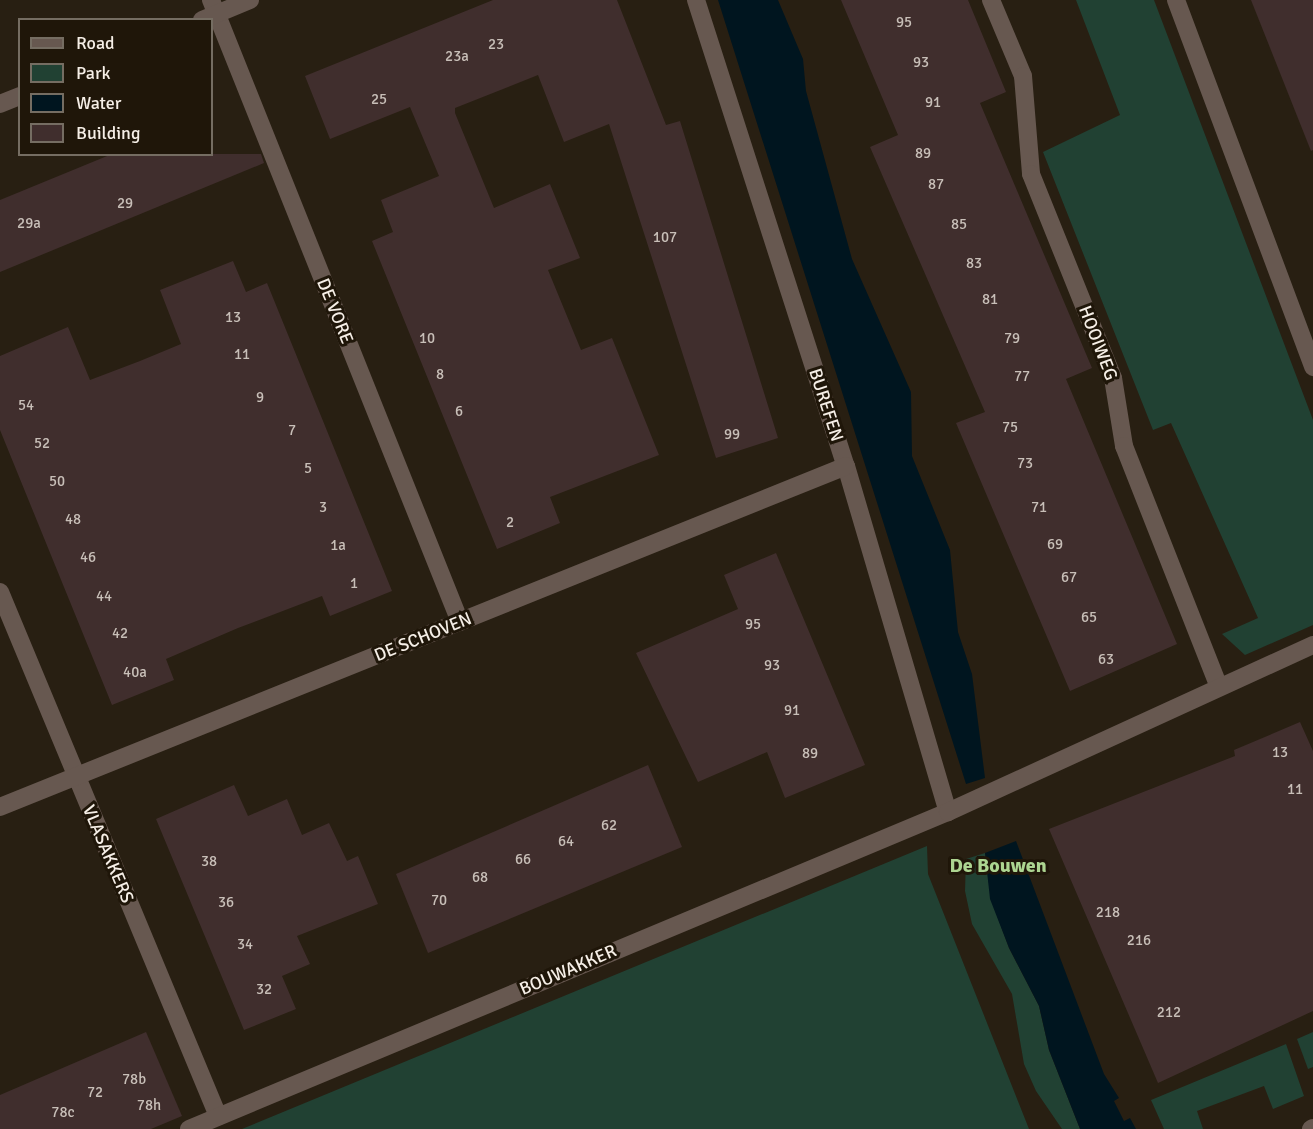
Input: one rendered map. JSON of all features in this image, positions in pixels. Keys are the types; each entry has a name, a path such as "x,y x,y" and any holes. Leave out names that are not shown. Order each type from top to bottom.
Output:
{"street":[{"path":"210,11 250,0"},
{"name":"BUREFEN","path":"696,0 846,466 948,812"},
{"name":"HOOIWEG","path":"991,0 1023,76 1031,174 1113,378 1124,446 1218,685"},
{"path":"1176,0 1313,367"},
{"name":"DE VORE","path":"213,18 460,622"},
{"path":"0,104 18,97"},
{"name":"DE SCHOVEN","path":"0,807 846,466"},
{"name":"VLASAKKERS","path":"0,592 218,1116"},
{"path":"948,812 1218,685 1313,645"},
{"name":"BOUWAKKER","path":"189,1129 948,812"}],"green space":[{"path":"1076,0 1154,0 1313,420 1313,625 1245,655 1222,634 1258,618 1171,423 1153,430 1043,152 1120,115"},
{"path":"927,846 928,874 1029,1129 242,1129"},
{"path":"985,853 991,899 1009,948 1039,1006 1049,1050 1080,1129 1062,1129 1036,1091 1024,1064 1012,994 972,924 965,891 966,859"},
{"path":"1313,1032 1313,1067 1308,1069 1297,1039"},
{"path":"1286,1044 1304,1096 1273,1109 1264,1086 1197,1111 1203,1129 1164,1129 1151,1100"}],"water":[{"path":"718,0 778,0 803,59 806,91 852,259 911,392 912,456 950,550 958,632 972,674 985,778 966,784"},
{"path":"1016,841 1104,1074 1119,1098 1114,1101 1124,1121 1130,1118 1136,1129 1080,1129 1049,1050 1039,1006 1009,948 990,899 985,853"}],"building":[{"path":"493,0 617,0 666,125 680,121 778,438 716,458 609,124 564,142 538,75 455,108 455,113 494,208 550,184 580,258 548,270 581,350 612,338 659,455 550,497 560,523 497,549 372,241 393,232 381,200 439,176 410,107 330,139 305,76"},
{"path":"841,0 968,0 1006,92 980,103 1092,368 1066,379 1177,644 1070,691 956,423 985,412 870,147 898,135"},
{"path":"1251,0 1313,0 1313,150 1311,151"},
{"path":"261,154 264,163 0,272 0,200 107,156"},
{"path":"233,261 246,292 267,283 392,591 330,616 322,596 238,628 166,659 174,680 112,705 0,430 0,356 68,327 90,380 140,361 181,344 160,290"},
{"path":"776,553 865,765 785,798 767,752 698,782 636,653 738,609 724,575"},
{"path":"1300,722 1313,751 1313,1011 1158,1083 1049,829 1235,756 1234,750"},
{"path":"648,765 682,847 428,953 396,874"},
{"path":"234,785 248,816 287,799 302,835 329,823 347,861 358,856 378,904 297,936 310,964 282,976 296,1009 244,1030 156,819"},
{"path":"146,1032 182,1116 151,1129 0,1129 0,1095"}],"district":[{"name":"De Bouwen","path":"998,865"}]}
